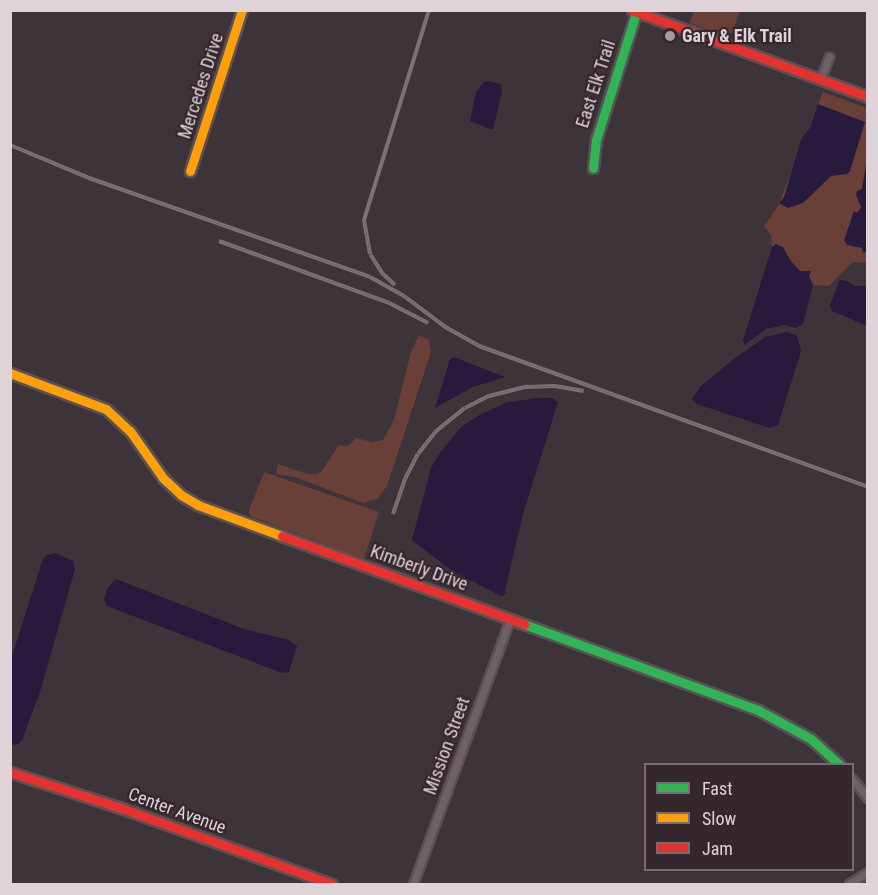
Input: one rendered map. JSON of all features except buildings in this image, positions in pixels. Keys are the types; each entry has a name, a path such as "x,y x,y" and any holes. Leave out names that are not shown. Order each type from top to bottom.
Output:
{"street":[{"name":"Mercedes Drive","path":"190,171 242,10"},
{"path":"636,11 867,97"},
{"name":"East Elk Trail","path":"593,168 596,140 636,11"},
{"path":"820,80 829,57"},
{"name":"Kimberly Drive","path":"10,373 106,409 125,425 169,485 198,505 758,710 811,739 837,763"},
{"name":"Mission Street","path":"413,885 510,619"},
{"name":"Center Avenue","path":"10,772 118,807 332,885"},
{"path":"854,782 867,798"},
{"path":"849,885 867,872"}],"shaded area":[{"path":"694,10 740,11 730,38 689,23"},
{"path":"484,82 501,84 502,92 493,129 470,121 476,92"},
{"path":"823,92 867,108 867,263 853,262 829,286 813,285 788,257 772,247 771,235 764,226 778,206"},
{"path":"818,104 865,122 850,171 847,174 831,176 803,203 788,208 779,203 784,197 801,140 810,127"},
{"path":"867,158 868,251 863,253 862,248 847,245 844,240 854,211 857,213 861,207 856,195 857,191 862,189"},
{"path":"776,244 783,247 792,263 800,271 811,271 809,276 813,285 803,324 796,328 784,325 766,329 744,345 743,340 772,247"},
{"path":"840,280 855,286 867,286 867,326 832,311 830,305"},
{"path":"787,332 797,336 801,351 778,425 769,428 697,404 692,399 700,387 735,358 765,337"},
{"path":"419,335 429,340 431,352 387,486 377,499 363,503 295,477 276,474 278,464 308,474 316,474 321,472 339,445 348,446 356,438 372,442 383,440 394,420 411,352"},
{"path":"454,357 505,377 473,387 435,408 450,359"},
{"path":"552,398 558,402 523,514 505,590 506,594 501,596 452,571 412,540 431,468 439,454 461,427 481,414 508,402"},
{"path":"264,472 379,512 364,559 250,516 249,510"},
{"path":"55,553 73,561 75,569 40,692 22,740 12,745 11,659 43,559"},
{"path":"116,579 244,629 289,640 297,646 289,672 282,673 107,606 104,599 108,587"}],"railway":[{"path":"395,285 382,273 370,254 364,220 429,10"},
{"path":"10,145 89,178 370,277 404,296 447,328 479,346 868,487"},
{"path":"219,241 389,303 428,323"},
{"path":"393,514 405,479 418,454 435,432 465,408 489,396 525,387 555,386 584,391"}],"traffic: fast":[{"path":"593,168 596,140 637,10"},
{"path":"524,624 758,710 811,739 838,763"}],"traffic: slow":[{"path":"190,171 242,10"},
{"path":"10,373 106,409 130,431 163,478 181,495 198,505 282,536"}],"traffic: jam":[{"path":"632,10 868,97"},
{"path":"282,536 524,624"},
{"path":"10,772 118,807 332,884"}],"place":[{"name":"Gary & Elk Trail","path":"670,36"}]}
